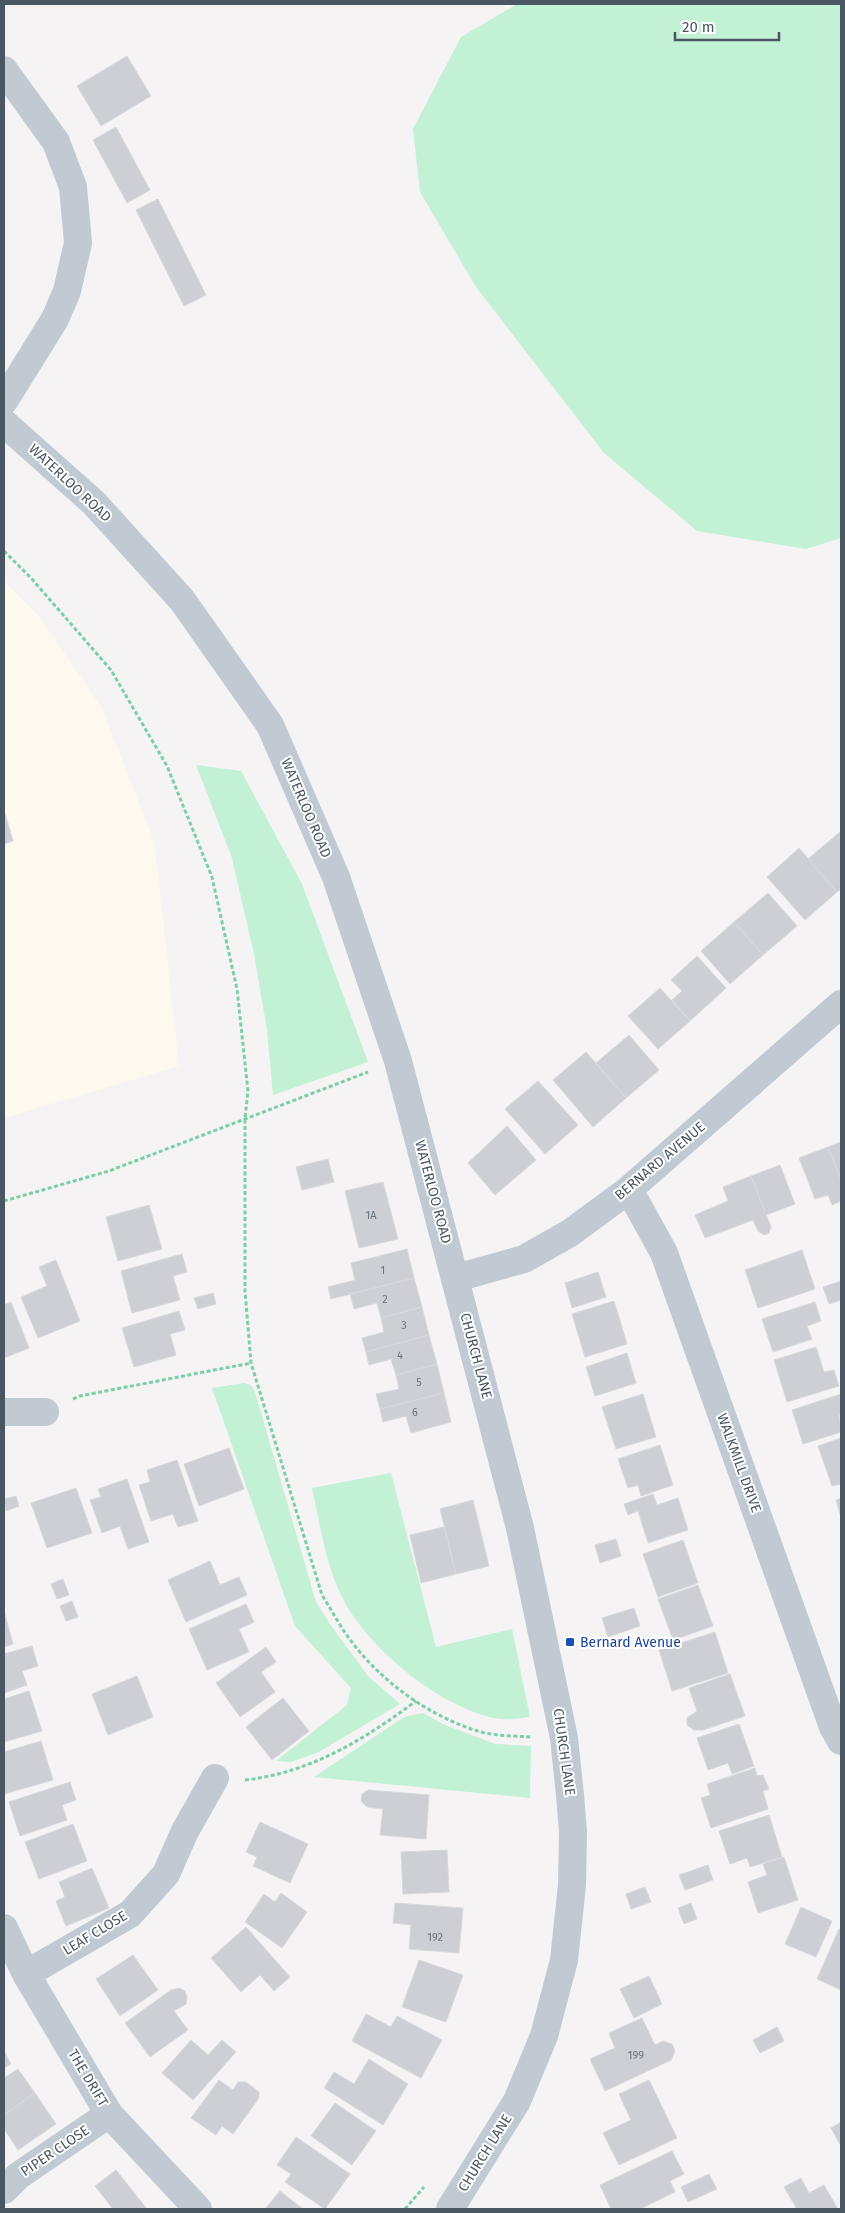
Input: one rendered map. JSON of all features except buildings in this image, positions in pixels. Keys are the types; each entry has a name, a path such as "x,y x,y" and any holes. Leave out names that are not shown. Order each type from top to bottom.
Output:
{"street":[{"path":"4,70 56,142 73,187 78,242 67,291 54,320 4,401"},
{"name":"WATERLOO ROAD","path":"4,423 94,504 182,600 270,725 336,877 398,1061 456,1278"},
{"name":"BERNARD AVENUE","path":"456,1278 524,1258 570,1233 627,1191 841,1004"},
{"name":"WALKMILL DRIVE","path":"627,1191 637,1204 664,1253 834,1727 841,1741"},
{"name":"CHURCH LANE","path":"456,1278 520,1528 564,1738 573,1832 572,1885 564,1960 544,2036 517,2101 458,2206"},
{"path":"4,1412 45,1412"},
{"name":"LEAF CLOSE","path":"26,1974 130,1914 166,1874 185,1831 215,1778"},
{"name":"THE DRIFT","path":"4,1928 26,1974 109,2114 198,2209"},
{"name":"PIPER CLOSE","path":"4,2190 18,2176 109,2114"}],"path":[{"path":"4,551 31,578 111,670 167,766 212,877 236,989 248,1091 245,1118 245,1291 251,1363 322,1595 342,1629 362,1654 401,1691 438,1713 481,1732 532,1737"},
{"path":"4,1201 109,1171 398,1061"},
{"path":"45,1412 80,1396 251,1363"},
{"path":"215,1778 246,1780 276,1776 306,1766 329,1757 371,1732 416,1700"},
{"path":"405,2209 426,2184 458,2206"}],"shaded area":[{"path":"4,581 40,617 102,708 155,844 179,1066 4,1118"}],"green space":[{"path":"517,4 841,4 841,538 806,549 697,531 604,453 476,287 420,192 413,129 461,37"},
{"path":"196,765 241,771 302,884 368,1062 273,1095 267,1030 254,954 232,858"},
{"path":"244,1383 251,1385 255,1392 316,1602 368,1676 400,1704 317,1753 291,1762 276,1761 347,1705 351,1688 295,1626 212,1388"},
{"path":"391,1473 436,1647 512,1629 530,1717 500,1719 478,1714 433,1691 390,1658 371,1639 344,1601 328,1560 312,1488"},
{"path":"423,1713 443,1724 495,1744 531,1746 530,1798 314,1777 404,1717"}],"place":[{"name":"Bernard Avenue","path":"570,1642"}]}
